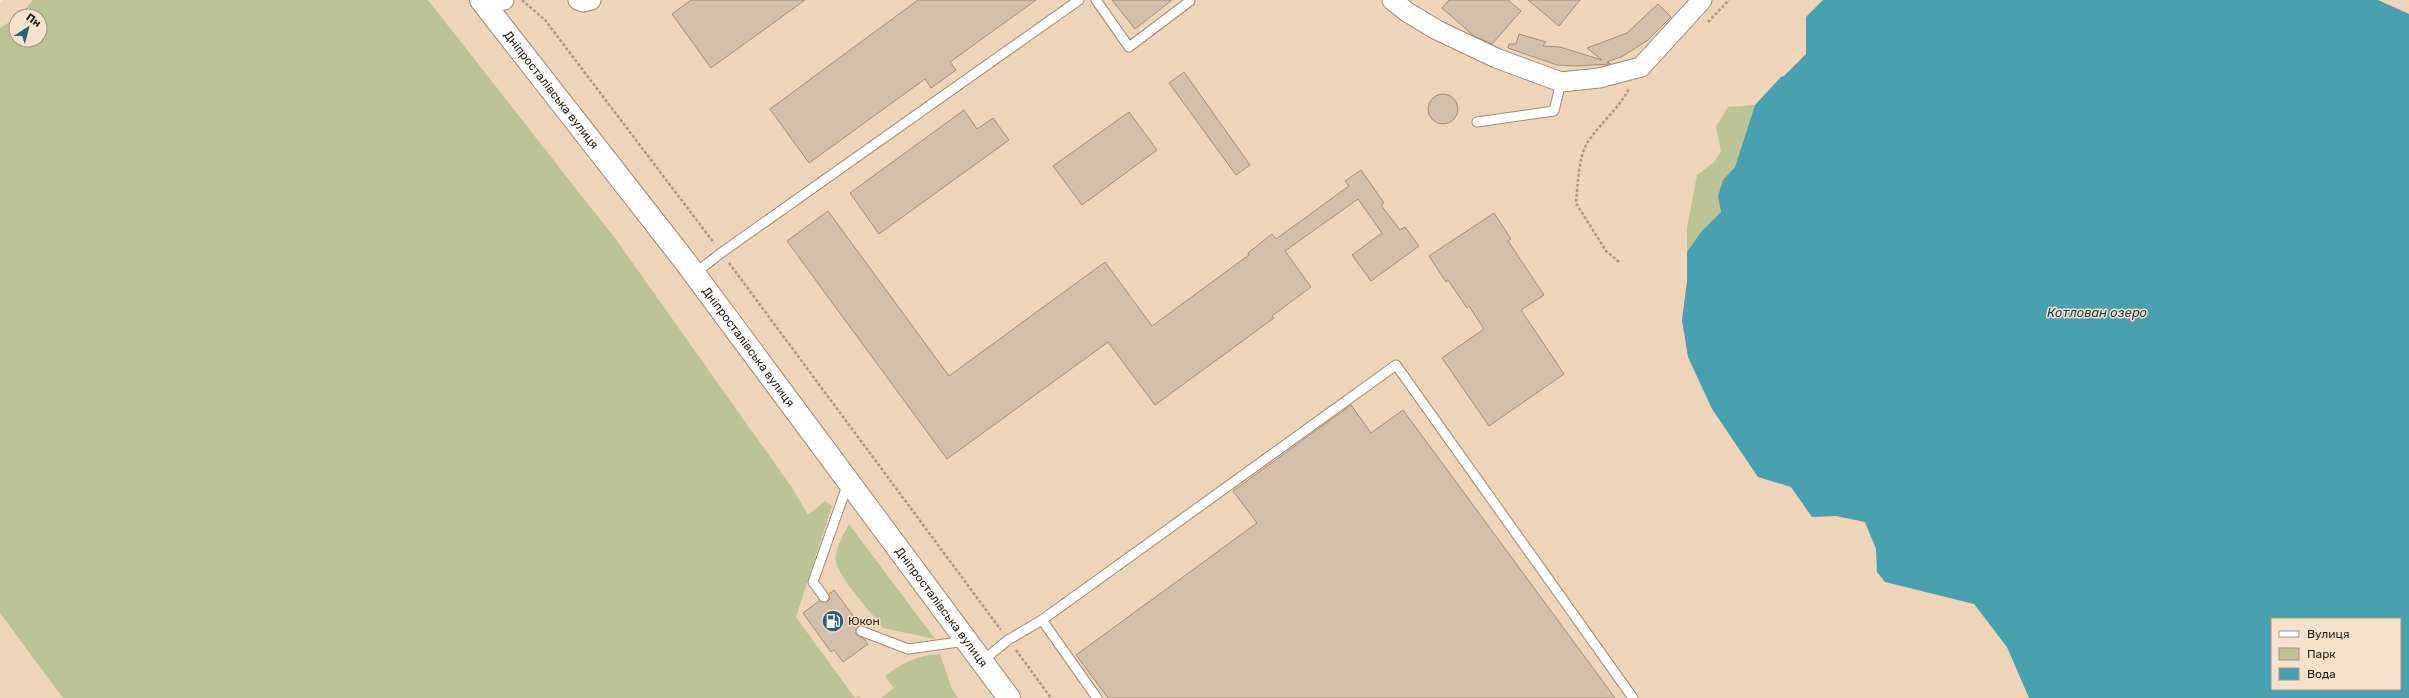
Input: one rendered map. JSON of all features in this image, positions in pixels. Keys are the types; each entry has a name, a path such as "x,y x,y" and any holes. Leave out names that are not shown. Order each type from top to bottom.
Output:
{"street":[{"path":"578,0 583,2 591,0"},
{"path":"1392,0 1406,12 1437,30 1496,58 1561,82 1599,78 1641,67 1702,0"},
{"name":"Дніпросталівська вулиця","path":"490,1 849,480 981,662 1009,698"}],"lane":[{"path":"694,274 721,253 1079,0"},
{"path":"1096,0 1129,47 1190,1"},
{"path":"1478,122 1554,111 1561,82"},
{"path":"981,662 1008,640 1042,620 1396,365 1633,698"},
{"path":"824,597 814,582 849,480"},
{"path":"1042,620 1097,698"},
{"path":"861,631 908,649 966,641"}],"path":[{"path":"522,0 545,20 721,253 1051,698"},
{"path":"1619,262 1606,250 1576,203 1583,157 1589,141 1621,104 1641,67"}],"shaded area":[{"path":"4,0 2409,0 2409,698 0,698 0,4"}],"green space":[{"path":"33,0 428,0 617,241 793,489 808,515 825,501 832,506 796,617 855,698 63,698 0,613 0,28 8,23 8,48 48,48 48,8 26,8"},
{"path":"1755,105 1735,167 1723,180 1718,196 1721,212 1701,232 1687,252 1687,228 1697,175 1713,163 1721,152 1716,126 1728,107"},
{"path":"849,524 935,639 883,628 849,586 838,569 836,552"},
{"path":"940,654 952,689 958,698 881,698 894,688 885,676 911,660 924,656"}],"water":[{"name":"Котлован озеро","path":"1823,0 2378,0 2409,14 2409,698 2029,698 2007,647 1974,604 1885,582 1877,572 1876,549 1865,522 1836,516 1812,517 1791,487 1758,477 1712,409 1688,357 1682,320 1687,281 1687,252 1701,232 1721,212 1718,196 1723,180 1735,167 1755,105 1781,77 1784,76 1806,54 1806,17"}],"building":[{"path":"691,0 805,0 711,68 672,14"},
{"path":"918,0 1036,0 950,62 956,70 931,88 925,79 809,163 770,109"},
{"path":"1112,0 1172,0 1135,29"},
{"path":"1449,0 1508,0 1521,11 1492,44 1474,36 1442,8"},
{"path":"1528,0 1580,0 1559,26"},
{"path":"1658,4 1671,17 1648,40 1623,56 1607,62 1611,64 1576,66 1557,65 1508,48 1509,44 1516,44 1519,34 1546,42 1543,46 1560,47 1602,60 1587,48 1627,33"},
{"path":"1184,72 1250,165 1236,175 1169,83"},
{"path":"1443,94 1453,99 1458,109 1453,119 1443,124 1433,119 1428,109 1433,99"},
{"path":"964,110 977,129 993,118 1009,140 879,234 850,193"},
{"path":"1129,112 1157,150 1082,205 1053,166"},
{"path":"1361,170 1384,203 1381,205 1400,230 1405,227 1419,246 1371,281 1352,255 1382,233 1358,199 1285,251 1311,287 1272,316 1274,318 1155,405 1108,342 947,459 787,241 828,211 949,376 1105,262 1152,326 1249,255 1248,253 1272,234 1276,239 1349,186 1345,181"},
{"path":"1494,213 1511,239 1508,241 1544,295 1521,310 1564,374 1489,426 1442,358 1484,329 1469,306 1467,308 1448,280 1446,282 1429,256"},
{"path":"1351,405 1371,433 1403,410 1615,698 1108,698 1076,655 1257,523 1233,491"},
{"name":"Юкон","path":"834,590 860,625 856,629 856,634 864,639 868,644 843,662 834,650 831,652 803,613 819,601 827,602 830,599 829,594"}],"place":[{"name":"Юкон","path":"833,621"}]}
